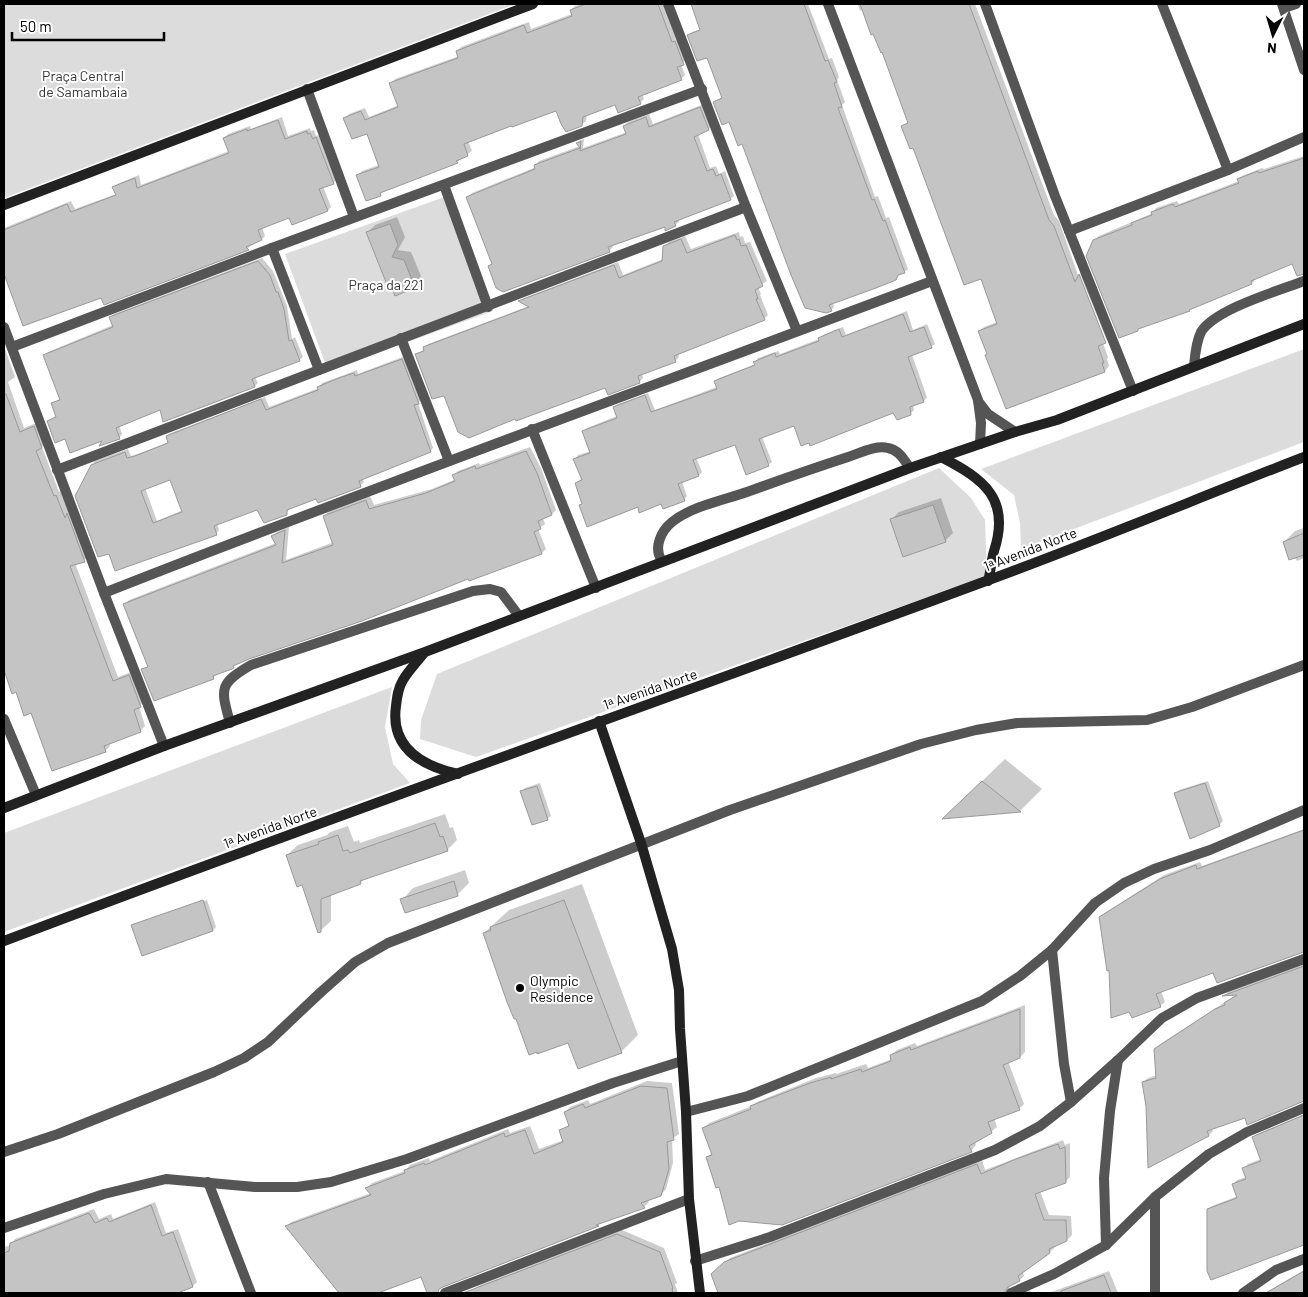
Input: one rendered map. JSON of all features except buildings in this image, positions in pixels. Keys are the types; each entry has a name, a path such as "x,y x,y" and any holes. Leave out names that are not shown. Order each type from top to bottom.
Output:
{"main road":[{"path":"4,205 533,4"},
{"path":"4,808 164,746 596,588 910,468 1015,432 1057,420 1304,324"},
{"path":"941,457 962,468 982,482 997,505 1000,533 988,581"},
{"name":"1ᵃ Avenida Norte","path":"4,941 296,831 459,774 599,721 988,581 1304,457"},
{"path":"424,652 402,682 394,724 402,742 420,759 432,767 459,774"},
{"path":"599,721 641,843 672,949 679,990 686,1112 688,1199 700,1293"}],"street":[{"path":"668,4 746,207 797,331"},
{"path":"828,4 978,400 981,423 980,444"},
{"path":"985,4 1055,196 1132,391"},
{"path":"1162,4 1228,170"},
{"path":"1296,4 1283,6 1304,70"},
{"path":"307,89 354,217"},
{"path":"12,347 354,217 702,89"},
{"path":"1069,231 1228,170 1304,138"},
{"path":"444,185 488,307"},
{"path":"57,470 746,207"},
{"path":"272,248 319,370"},
{"path":"1194,366 1200,334 1208,324 1233,309 1304,281"},
{"path":"104,593 252,534 932,282"},
{"path":"4,327 57,470 164,746"},
{"path":"401,338 449,461"},
{"path":"978,400 988,414 1015,432"},
{"path":"532,429 596,588"},
{"path":"662,562 658,555 663,530 674,520 701,507 871,449 888,448 900,453 910,468"},
{"path":"230,723 223,697 225,686 231,676 251,665 473,591 490,589 501,592 519,616"},
{"path":"4,1152 58,1134 214,1072 244,1058 268,1042 355,962 388,943 586,867 641,843 921,744 976,730 1017,723 1147,720 1192,707 1304,665"},
{"path":"4,719 10,738 36,795"},
{"path":"4,747 10,738"},
{"path":"686,1112 748,1096 982,1001 1020,976 1052,950 1095,903 1124,883 1304,810"},
{"path":"1052,950 1064,1064 1071,1102"},
{"path":"695,1261 770,1237 995,1150 1040,1126 1071,1102 1162,1018 1197,998 1304,959"},
{"path":"1106,1245 1104,1178 1110,1111 1118,1060"},
{"path":"4,1228 104,1194 166,1179 255,1187 297,1187 331,1182 407,1159 613,1082 682,1061"},
{"path":"1011,1293 1054,1274 1106,1245 1155,1197 1209,1154 1247,1132 1304,1108"},
{"path":"208,1182 251,1293"},
{"path":"1155,1197 1155,1293"},
{"path":"445,1293 688,1199"},
{"path":"1243,1293 1276,1270 1304,1258"}],"green space":[{"name":"Praça Central de Samambaia","path":"4,4 515,4 4,198"},
{"name":"Praça da 221","path":"450,195 493,311 328,371 285,254"},
{"path":"1304,349 1304,442 1021,549 1020,523 1014,495 981,469"},
{"path":"939,468 971,498 985,520 987,576 476,757 420,739 421,720 437,674"},
{"path":"392,687 385,727 393,764 410,783 4,932 4,833"}],"place":[{"name":"Olympic Residence","path":"520,988"}]}
